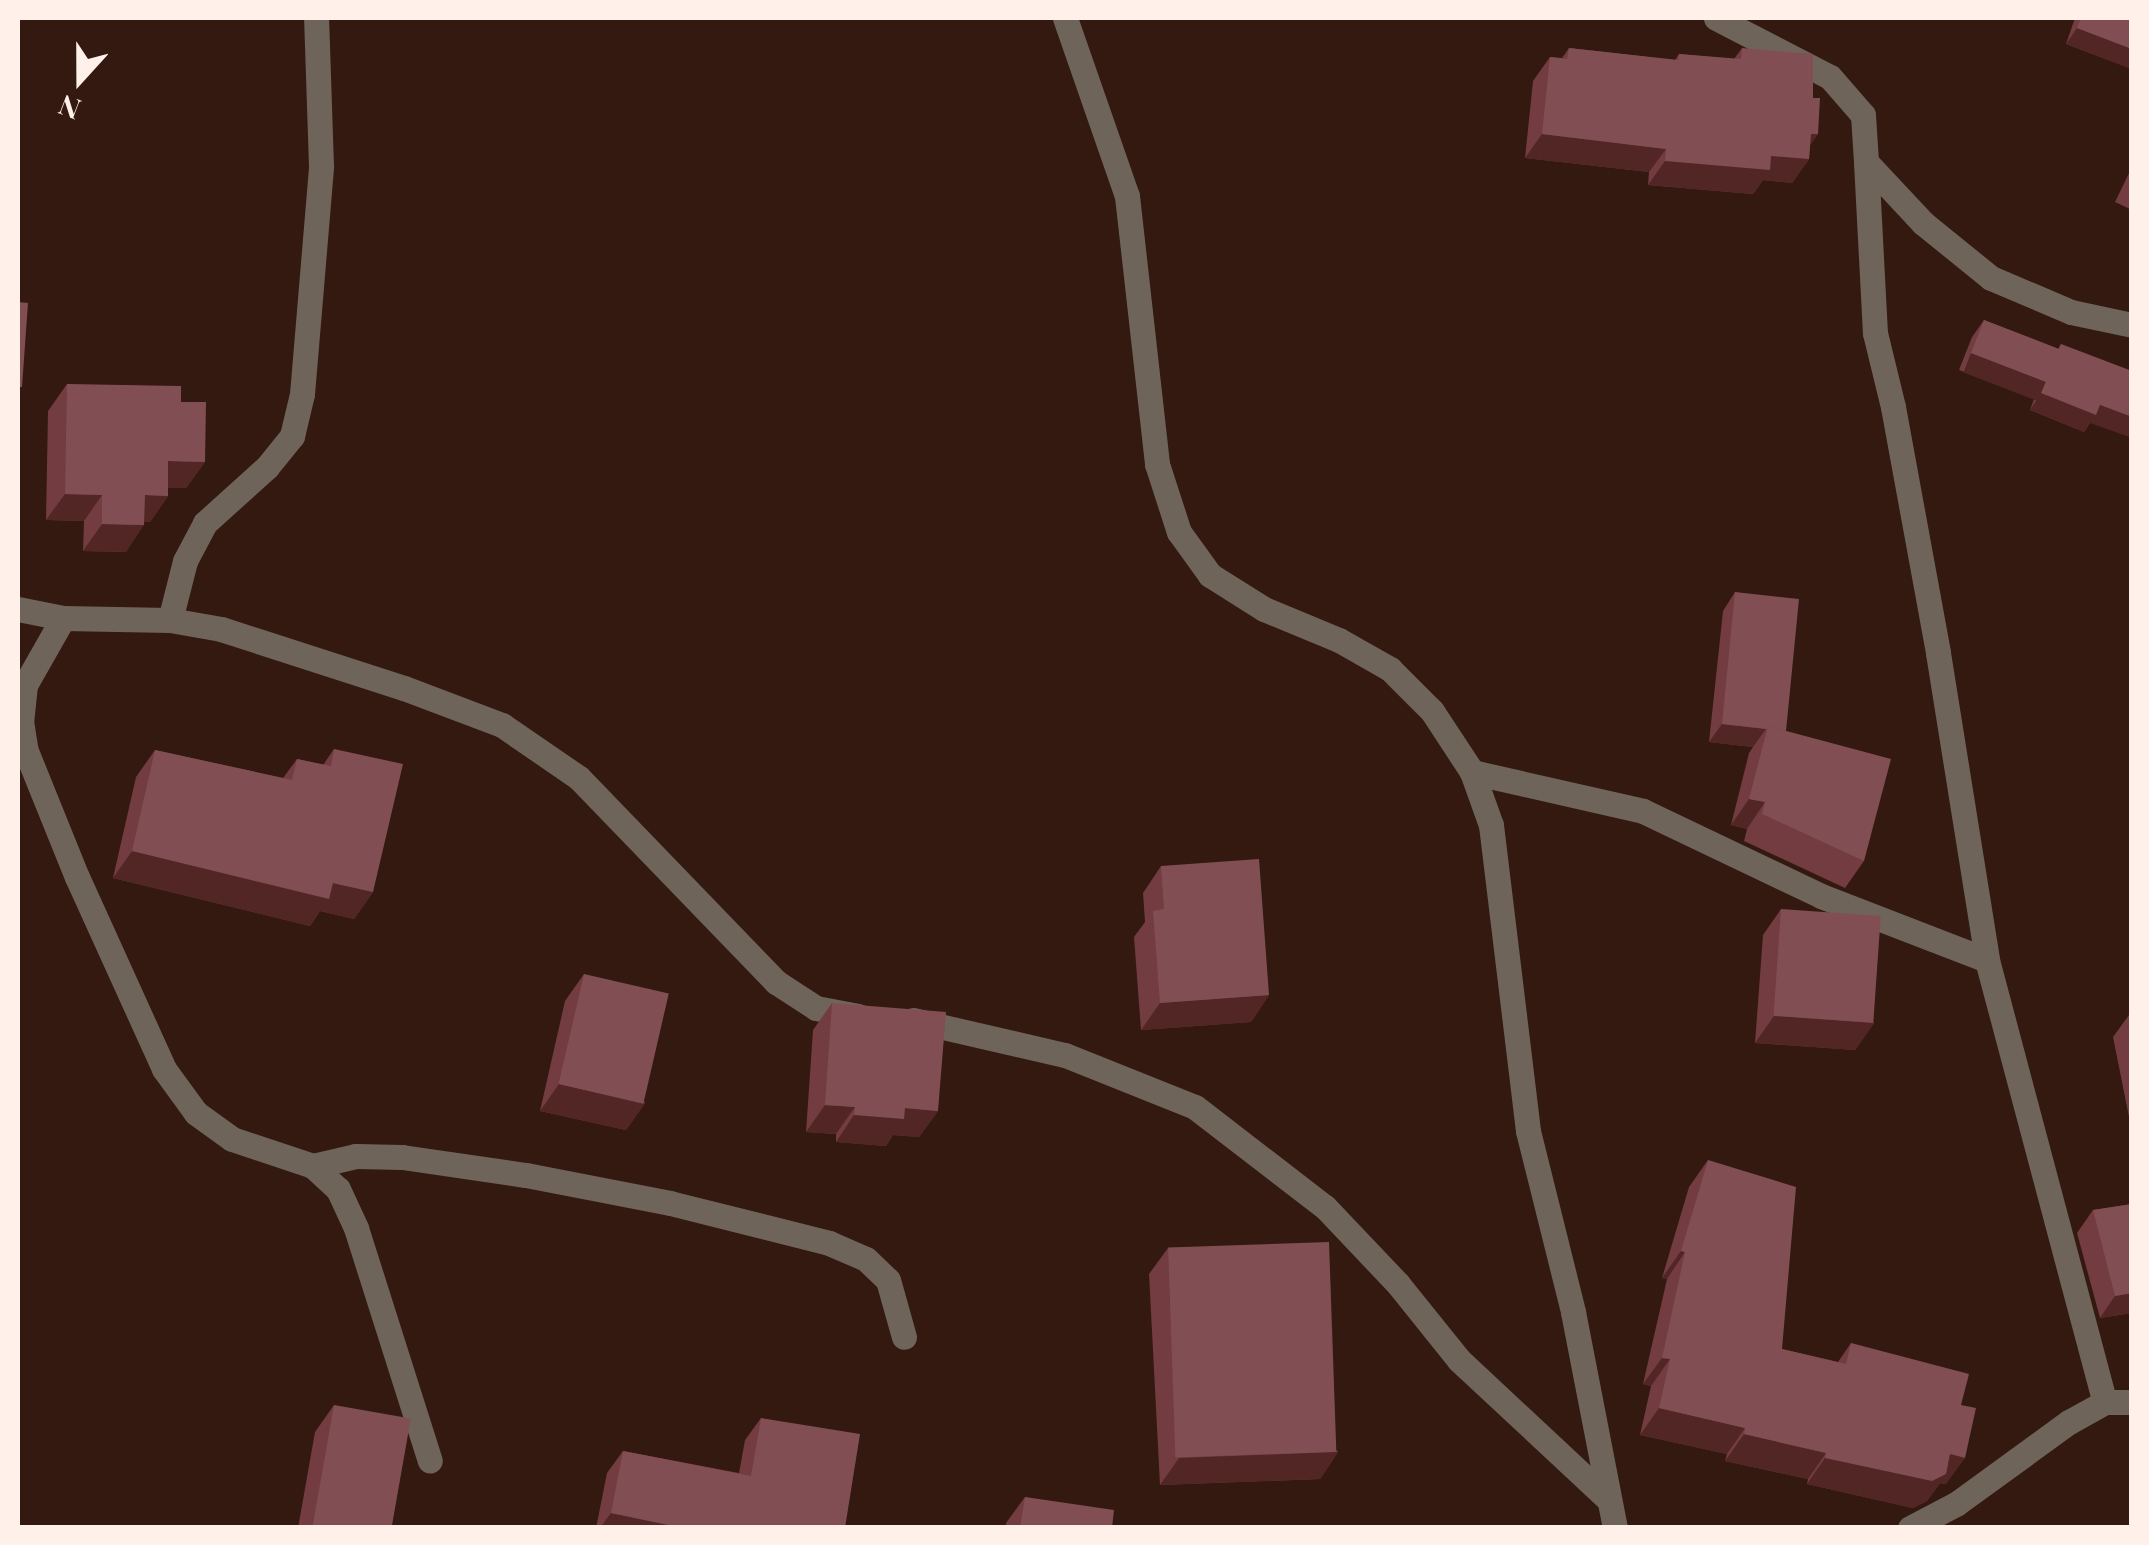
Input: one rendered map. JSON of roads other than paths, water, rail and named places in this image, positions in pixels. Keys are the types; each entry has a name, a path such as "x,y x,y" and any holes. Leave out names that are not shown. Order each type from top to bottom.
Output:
{"street":[{"path":"170,620 185,561 206,522 267,467 292,436 302,394 321,166 316,18"},
{"path":"1065,18 1127,196 1157,464 1179,532 1210,575 1264,609 1339,640 1390,669 1432,711 1472,772 1491,825 1528,1131 1573,1312 1615,1528"},
{"path":"1716,18 1830,77 1863,115 1875,333 1893,407 1938,653 1987,960 2118,1402 2069,1422 1956,1504 1910,1528"},
{"path":"1866,162 1923,223 1992,278 2071,312 2132,325"},
{"path":"18,609 63,618 170,620 240,634 502,725 579,778 776,982 816,1008 922,1021 1064,1055 1194,1107 1326,1208 1398,1284 1459,1360 1609,1500"},
{"path":"63,618 25,685 20,721 26,751 76,877 164,1069 196,1113 232,1139 312,1166 338,1189 356,1228 430,1460"},
{"path":"1472,772 1643,810 1821,896 1987,960"},
{"path":"312,1166 356,1156 402,1157 508,1172 670,1203 829,1243 866,1259 888,1280 904,1337"}]}
